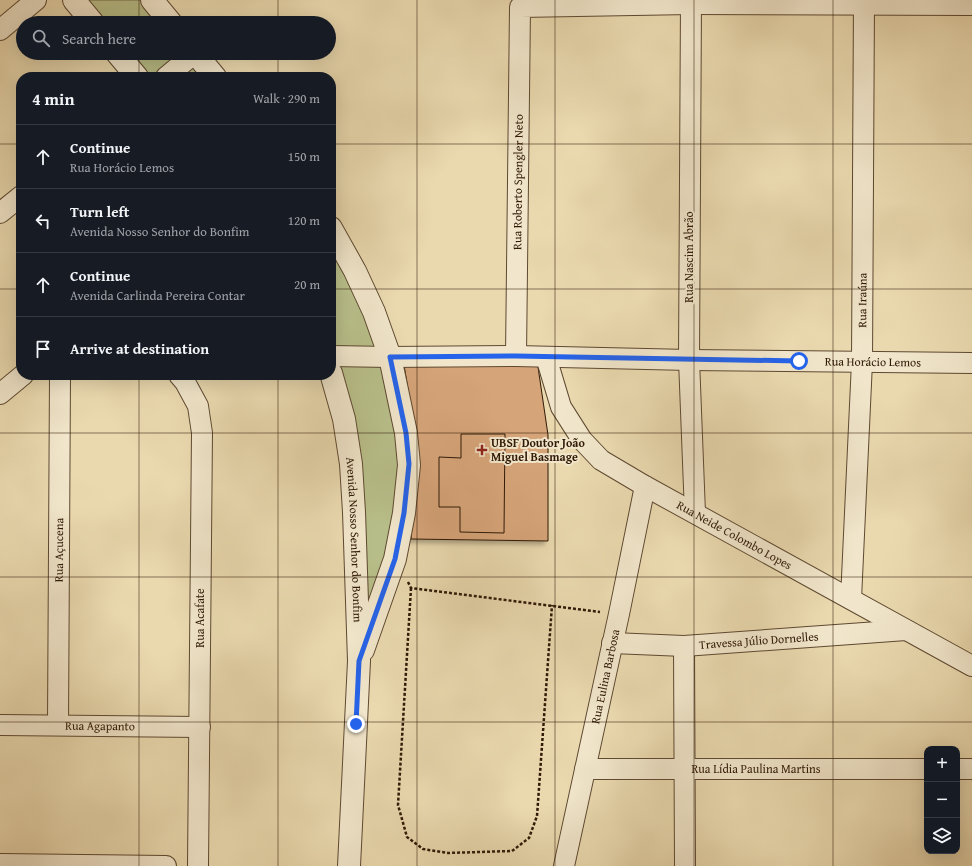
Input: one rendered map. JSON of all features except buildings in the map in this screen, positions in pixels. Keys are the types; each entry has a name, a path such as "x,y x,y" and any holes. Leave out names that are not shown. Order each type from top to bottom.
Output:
{"street":[{"path":"17,16 36,0"},
{"path":"74,0 87,16"},
{"path":"152,0 165,16"},
{"path":"691,2 864,2 972,5"},
{"name":"Rua Roberto Spengler Neto","path":"516,356 520,7 691,2"},
{"name":"Rua Nascim Abrão","path":"691,2 689,360 695,513"},
{"name":"Rua Iraúna","path":"851,600 862,362 864,2"},
{"path":"0,30 16,17"},
{"path":"123,60 133,72"},
{"path":"172,72 187,60"},
{"path":"201,60 211,72"},
{"path":"0,213 16,200"},
{"name":"Avenida Nosso Senhor do Bonfim","path":"336,237 355,271 374,312 390,357 406,433 409,464 404,513 395,559 359,661"},
{"name":"Rua Horácio Lemos","path":"336,356 516,356 689,360 972,363"},
{"name":"Rua Neide Colombo Lopes","path":"546,357 561,407 582,440 601,460 645,486 972,666"},
{"path":"0,394 17,380"},
{"name":"Rua Açucena","path":"58,725 60,380"},
{"name":"Rua Acafate","path":"183,380 198,406 202,433 198,866"},
{"name":"Avenida Nosso Senhor do Bonfim","path":"333,380 344,419 350,464 354,512 359,661"},
{"name":"Rua Eulina Barbosa","path":"564,866 619,614 645,486"},
{"name":"Travessa Júlio Dornelles","path":"612,643 684,646 906,630"},
{"path":"684,646 685,866"},
{"path":"349,866 359,661"},
{"name":"Rua Agapanto","path":"0,725 200,727"},
{"name":"Rua Lídia Paulina Martins","path":"585,769 924,769"},
{"path":"960,769 972,769"},
{"path":"0,864 166,866"}],"path":[{"path":"395,559 411,588 398,805 407,837 424,849 448,853 512,851 529,838 537,816 552,605"},
{"path":"411,588 619,614"}],"green space":[{"path":"80,0 147,0 160,16 93,16"},
{"path":"129,60 179,60 163,72 138,72"},
{"path":"197,62 204,72 185,72"},
{"path":"336,251 370,318 402,455 391,541 366,620 335,380"}],"place":[{"name":"UBSF Doutor João Miguel Basmage","path":"482,450"}],"route":[{"path":"356,724 359,661 395,559 400,540 409,464 406,433 390,357 516,356 799,361"}]}
